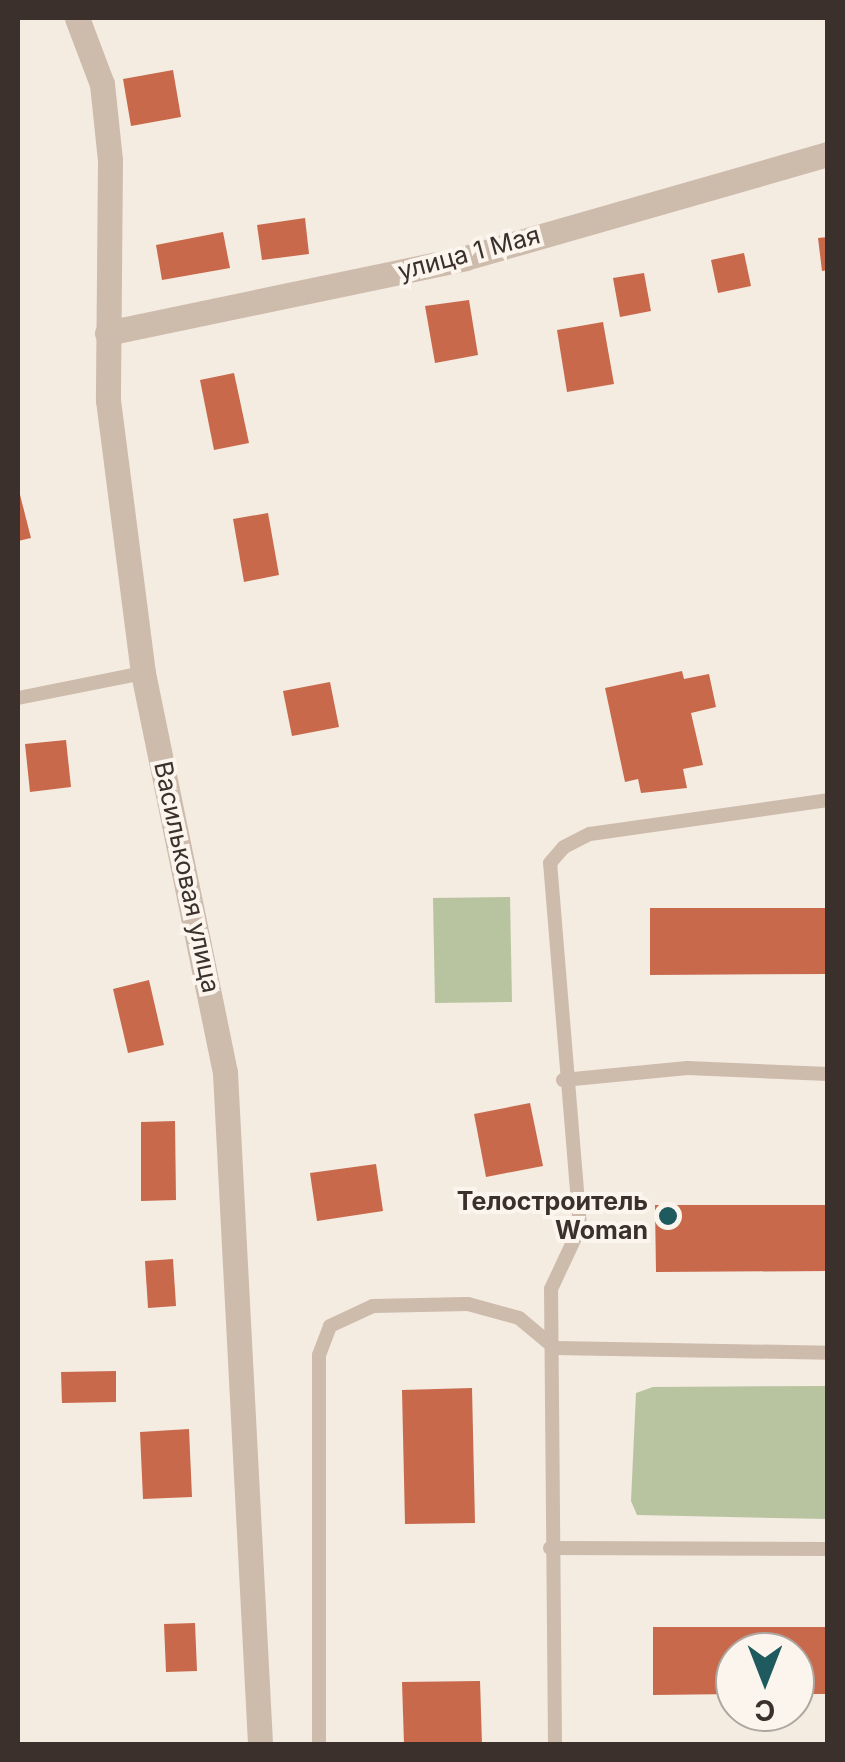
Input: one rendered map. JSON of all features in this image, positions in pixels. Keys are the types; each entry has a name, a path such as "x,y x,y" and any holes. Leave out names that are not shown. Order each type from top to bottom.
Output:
{"street":[{"name":"Васильковая улица","path":"77,18 102,84 106,122 108,400 144,673 224,1074 260,1744"},
{"name":"улица 1 Мая","path":"106,334 464,258 828,154"}],"lane":[{"path":"18,698 144,673"},
{"path":"555,1744 550,1375 556,1348 551,1289 580,1227 563,1080 550,863 564,847 590,834 828,800"},
{"path":"563,1080 687,1068 828,1074"},
{"path":"320,1744 319,1355 330,1326 374,1306 468,1304 519,1318 556,1348 828,1354"},
{"path":"550,1548 828,1549"}],"green space":[{"path":"510,897 512,1002 435,1003 433,898"},
{"path":"827,1386 827,1519 637,1515 631,1501 636,1393 653,1387"}],"building":[{"path":"173,70 181,117 131,126 123,79"},
{"path":"305,218 309,254 262,260 257,225"},
{"path":"223,232 230,268 162,280 156,245"},
{"path":"828,237 828,270 822,271 818,238"},
{"path":"744,253 751,286 718,293 711,260"},
{"path":"644,273 651,311 620,317 613,278"},
{"path":"469,300 478,355 435,363 425,306"},
{"path":"603,322 614,384 567,392 557,330"},
{"path":"234,373 249,443 214,450 200,380"},
{"path":"18,487 31,538 18,541"},
{"path":"268,513 279,575 244,582 233,519"},
{"path":"682,671 684,679 709,674 716,707 691,713 703,765 683,769 687,788 641,793 638,779 625,782 605,688"},
{"path":"330,682 339,727 292,736 283,691"},
{"path":"66,740 71,787 30,792 25,744"},
{"path":"650,908 828,908 828,974 650,975"},
{"path":"149,980 164,1045 128,1053 113,989"},
{"path":"530,1103 543,1166 486,1177 474,1114"},
{"path":"175,1121 176,1200 141,1201 141,1122"},
{"path":"376,1164 383,1211 317,1221 310,1173"},
{"path":"655,1205 828,1205 828,1271 656,1272"},
{"path":"173,1259 176,1306 148,1308 145,1261"},
{"path":"116,1371 116,1402 62,1403 61,1372"},
{"path":"472,1388 475,1523 405,1524 402,1390"},
{"path":"189,1429 192,1497 143,1499 140,1432"},
{"path":"195,1623 197,1671 166,1672 164,1624"},
{"path":"653,1627 828,1627 828,1694 815,1694 815,1632 715,1632 715,1694 653,1695"},
{"path":"480,1681 482,1744 404,1744 402,1682"}],"place":[{"name":"Телостроитель Woman","path":"668,1216"}]}
